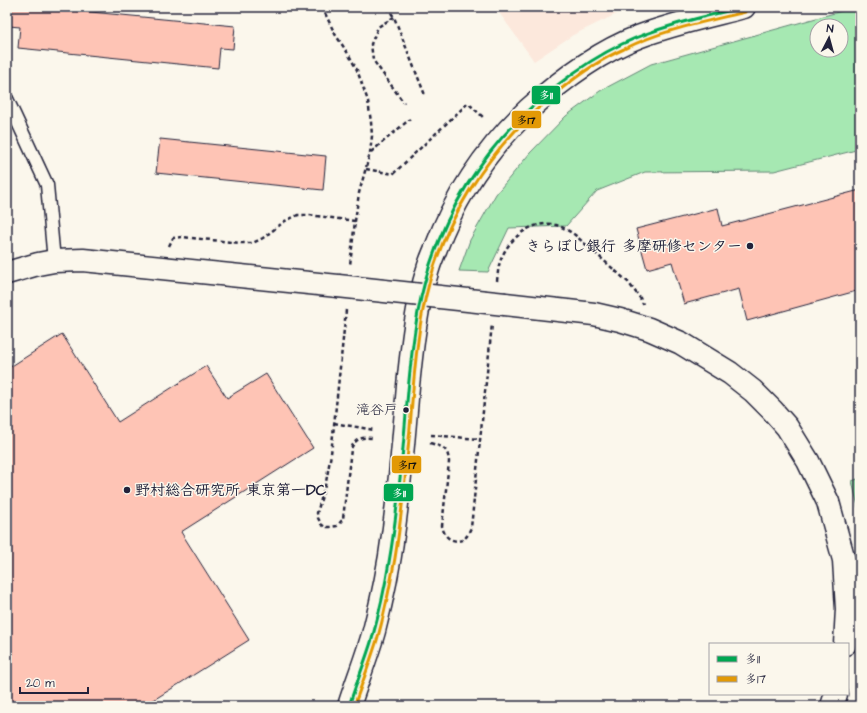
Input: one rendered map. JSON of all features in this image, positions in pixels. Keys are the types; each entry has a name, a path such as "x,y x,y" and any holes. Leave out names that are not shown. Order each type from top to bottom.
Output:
{"street":[{"path":"349,706 374,631 387,571 398,495 412,346 419,304 428,268 442,232 458,200 476,170 506,134 561,81 610,50 637,37 664,28 744,7"},
{"path":"7,273 54,261 83,260 108,262 594,314 649,329 681,343 730,373 754,391 787,427 808,461 828,502 844,560 847,609 845,643"},
{"path":"832,706 836,695"}],"lane":[{"path":"7,99 47,185 54,261"}],"path":[{"path":"387,7 394,18 426,95"},
{"path":"394,18 378,27 371,44 373,60 404,103"},
{"path":"366,169 393,174 468,104 484,118"},
{"path":"370,153 410,119"},
{"path":"168,250 173,238 182,237 252,243 263,238 285,221 298,215 355,221"},
{"path":"497,283 498,267 502,256 507,247 516,238 525,230 536,224 556,225 567,229 575,235 628,282 644,306"},
{"path":"430,443 444,448 448,454 449,462 442,526 447,537 451,540 462,540 466,537 471,528 492,322"},
{"path":"334,423 374,430"},
{"path":"431,435 480,439"}],"shaded area":[{"path":"495,7 631,7 573,35 534,61"}],"green space":[{"path":"860,7 860,149 774,171 645,172 597,191 566,226 509,228 488,272 459,271 470,240 496,194 530,153 566,116 600,91 651,64 809,20 809,58 849,58 849,18 816,18"},
{"path":"860,478 860,515 852,481"}],"building":[{"path":"11,7 39,7 235,26 233,49 220,48 218,68 18,48 20,27 9,26"},
{"path":"160,139 326,156 323,190 156,173"},
{"name":"きらぼし銀行 多摩研修センター","path":"860,190 860,290 747,321 739,289 684,304 672,262 647,269 636,229 718,208 722,226"},
{"name":"野村総合研究所 東京第一DC","path":"62,334 118,422 206,366 227,398 266,374 313,448 181,532 249,640 144,706 7,706 7,369"}],"transit line":[{"name":"多11","path":"349,706 372,639 382,601 392,545 397,511 413,340 418,312 426,278 437,246 451,214 467,185 486,157 532,106 589,62 622,44 651,32 682,22 744,7"},
{"name":"多17","path":"354,706 380,630 395,558 400,526 416,357 422,315 430,281 440,249 454,218 470,189 511,135 535,111 591,67 607,57 638,42 683,27 745,12"}],"place":[{"name":"きらぼし銀行 多摩研修センター","path":"750,246"},
{"name":"滝谷戸","path":"406,410"},
{"name":"野村総合研究所 東京第一DC","path":"127,490"}]}
